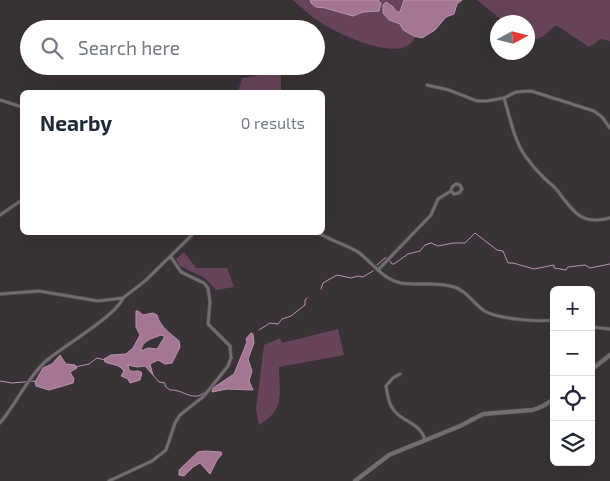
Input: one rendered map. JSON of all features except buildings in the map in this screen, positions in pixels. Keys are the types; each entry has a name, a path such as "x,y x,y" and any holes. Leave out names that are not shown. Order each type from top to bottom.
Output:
{"street":[{"path":"427,85 449,90 477,101 488,101 504,98 516,92 531,91 594,111 602,117 610,128"},
{"path":"504,98 517,140 524,155 542,176 560,193 565,202 578,216 598,221 610,218"},
{"path":"0,100 20,106"},
{"path":"378,270 431,215 438,199 451,191 456,184 462,188 456,194 451,191"},
{"path":"0,215 20,201"},
{"path":"0,294 39,291 98,301 123,298 171,257 191,235"},
{"path":"322,235 357,252 386,277 402,283 452,286 467,294 480,308 491,314 534,321 550,320"},
{"path":"109,481 152,461 164,453 169,446 178,418 204,396 230,362 230,346 208,324 210,302 208,288 204,282 181,272 171,257"},
{"path":"0,423 13,407 37,370 46,361 107,315 121,303 123,298"},
{"path":"595,328 610,330"},
{"path":"595,367 610,355"},
{"path":"400,374 393,378 386,386 391,407 400,417 418,427 423,432 425,440"},
{"path":"355,481 389,455 460,426 483,414 533,410 550,401"}],"shaded area":[{"path":"293,0 463,0 433,21 410,44 402,48 391,49 367,44 342,34 325,26 325,20 317,20"},
{"path":"310,0 378,0 381,3 379,11 363,12 353,16 316,7"},
{"path":"404,0 462,0 457,4 454,14 446,17 435,30 422,38 403,30 400,24 389,20 383,13 383,5 386,2 397,12 400,12"},
{"path":"477,0 610,0 610,41 601,39 589,47 556,25 542,37 535,40 535,15 495,15"},
{"path":"259,75 281,75 281,90 239,90 242,78"},
{"path":"184,252 196,268 227,268 234,287 216,290 205,278 180,266 176,259"},
{"path":"136,311 143,315 153,313 157,315 166,330 179,341 180,347 172,363 165,364 158,360 150,364 153,375 145,366 128,365 129,370 142,373 140,380 130,383 128,379 121,376 124,371 122,369 105,362 104,359 111,355 126,354 133,348 140,335 136,327","holes":["161,335 164,336 157,349 148,348 141,351 143,344 148,340"]},
{"path":"338,329 344,355 279,367 280,393 277,406 274,413 259,425 256,409 264,345 280,338 282,343"},
{"path":"251,333 253,334 254,343 248,359 252,371 249,381 253,390 227,389 212,392 213,388 234,374 247,342 246,339"},
{"path":"60,355 66,364 75,365 77,368 70,372 74,379 73,383 49,390 36,386 35,382 43,368 52,364"},
{"path":"198,452 221,452 222,454 210,474 200,463 184,476 179,475 179,470"}],"waterway":[{"path":"390,261 394,264 408,254 420,251 425,245 431,243 438,246 465,243 475,233 497,250 503,251 508,263 534,269 554,265 554,268 566,270 568,267 585,265 590,268 610,264"},
{"path":"377,265 386,258"},
{"path":"321,289 323,283 337,275 351,278 363,277 373,271"},
{"path":"259,330 270,323 278,324 282,319 291,316 305,305 307,298"},
{"path":"75,367 89,364 97,358 105,360"},
{"path":"153,375 159,382 165,383 165,386 170,390 192,396 201,395 205,392"},
{"path":"0,381 12,383 36,381"}]}
